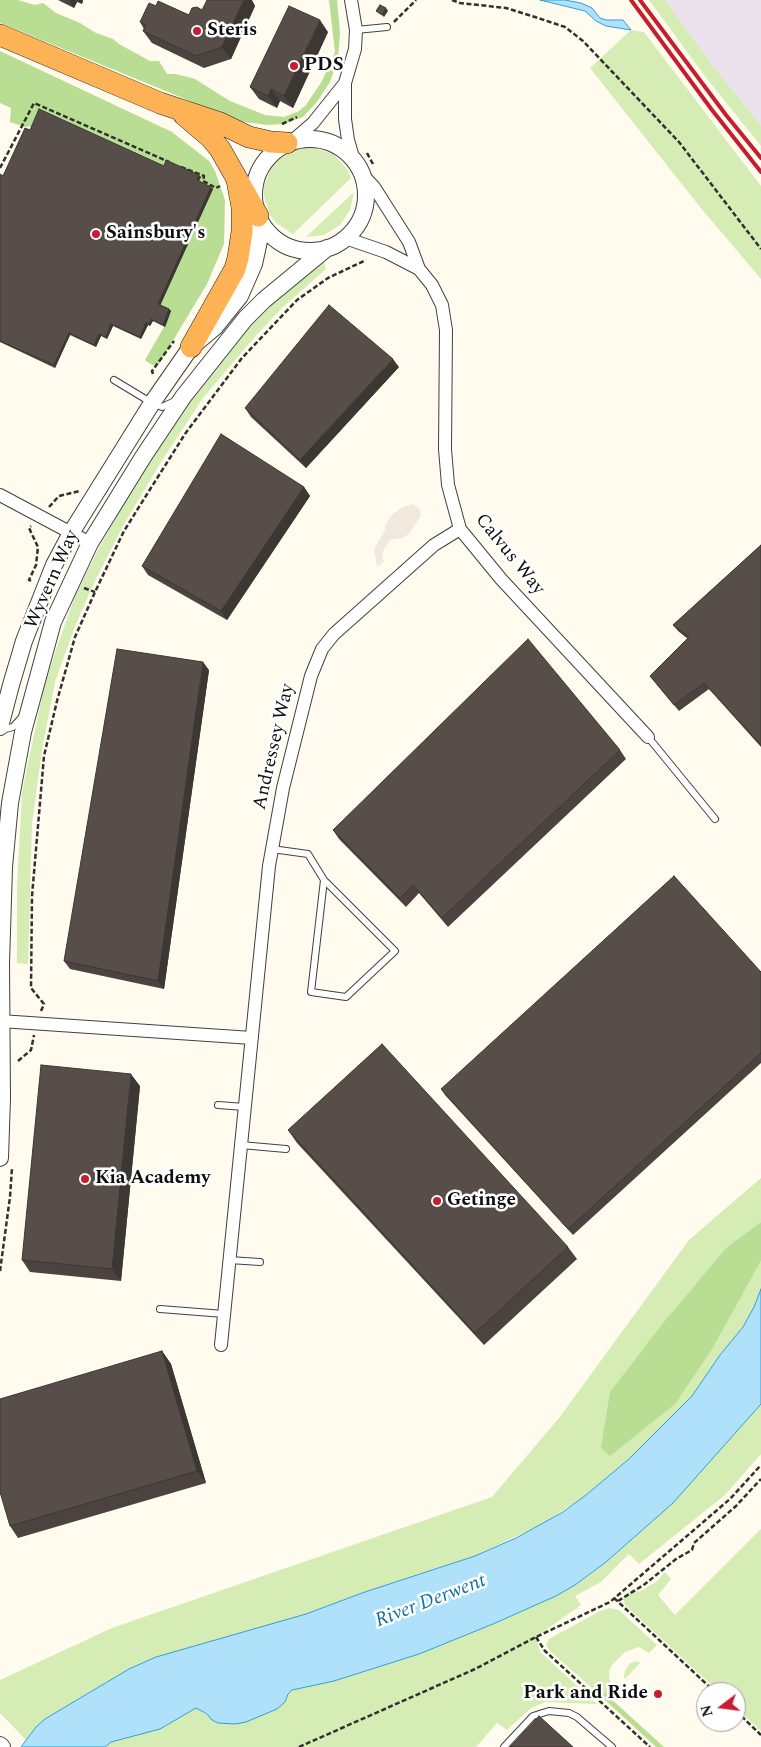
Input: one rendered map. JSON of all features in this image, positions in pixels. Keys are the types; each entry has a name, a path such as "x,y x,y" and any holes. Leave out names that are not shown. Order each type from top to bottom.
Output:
{"highway":[{"path":"0,35 178,110 201,116 258,140 284,137"},
{"path":"178,110 211,138 220,149 229,164 230,182 242,207 242,232 238,258 234,269 183,343"},
{"path":"230,182 259,218"}],"street":[{"path":"351,0 356,30 355,49 345,83 345,119 348,140 374,187 409,242 420,269"},
{"path":"284,137 322,140 346,152 364,168 366,196 364,208 354,230 345,238 327,248 305,250 283,244 266,229 259,218 256,191 258,178 262,170 284,137 313,123 345,83"},
{"name":"Wyvern Way","path":"0,729 11,684 36,607 54,564 71,532 155,399 183,343 215,327 240,296 254,264 259,241 259,218"},
{"path":"345,238 386,252 420,269"},
{"name":"Wyvern Way","path":"6,1160 0,1021 4,867 10,803 23,732 53,622 90,543 183,397 245,319 264,300 327,248"},
{"name":"Calvus Way","path":"420,269 432,284 442,305 446,330 445,448 448,485 460,529 501,579 648,737"},
{"path":"0,495 90,543"},
{"name":"Andressey Way","path":"221,1345 272,850 282,788 311,676 322,649 334,634 434,544 460,529"},
{"path":"0,1021 252,1038"}],"lane":[{"path":"356,30 387,27"},
{"path":"114,380 155,399 162,407 183,397"},
{"path":"0,729 13,727 29,708"},
{"path":"648,737 716,819"},
{"path":"272,850 308,854 324,880 395,951 346,997 311,992 324,880"},
{"path":"218,1105 245,1107"},
{"path":"241,1145 286,1149"},
{"path":"229,1260 260,1262"},
{"path":"160,1309 224,1314"},
{"path":"504,1747 533,1716 549,1711 569,1712 612,1747"}],"path":[{"path":"387,27 398,19 416,0"},
{"path":"452,0 460,3 506,8 535,17 565,27 583,41 679,142 761,249"},
{"path":"0,168 34,103 204,176 203,181 216,188 230,182"},
{"path":"284,137 303,115"},
{"path":"363,145 364,168"},
{"path":"18,1069 18,1060 31,1050 44,1004 31,988 32,896 44,756 57,700 75,637 94,592 124,531 185,434 242,358 297,300 328,278 370,258 379,262 386,252"},
{"path":"155,399 152,370 183,343"},
{"path":"0,1271 10,1197 6,1160"},
{"path":"299,1747 475,1669 536,1637 610,1602 730,1499 761,1465"},
{"path":"618,1601 645,1584 676,1558 692,1550 694,1543 736,1506 761,1479"},
{"path":"614,1598 704,1682"},
{"path":"536,1637 545,1651 650,1747"},
{"path":"746,1721 761,1735"}],"shaded area":[{"path":"665,0 761,0 761,126 708,59"},
{"path":"412,504 419,508 421,515 409,534 402,538 390,540 382,555 384,562 377,567 374,549 385,530 385,525 392,515 401,508"}],"green space":[{"path":"0,0 18,0 35,5 43,3 56,13 80,23 96,33 113,39 150,61 159,61 167,74 176,74 195,79 230,101 265,115 284,117 299,111 306,105 322,81 335,52 329,0 337,0 340,33 338,59 330,82 317,102 303,117 284,124 268,125 226,119 190,101 0,23"},
{"path":"649,0 665,0 708,59 761,126 761,146 707,79"},
{"path":"631,30 644,32 761,186 761,279 700,207 590,68"},
{"path":"0,51 172,132 209,161 215,171 225,200 224,244 207,284 159,364 152,365 145,360 171,312 160,306 165,168 34,126 25,127 10,122 11,108 0,103"},
{"path":"304,147 333,154 347,169 351,178 293,234 276,223 270,215 264,196 264,186 271,168 278,160 295,149"},
{"path":"354,192 350,210 340,225 324,235 306,237"},
{"path":"323,260 326,269 283,307 203,398 161,462 123,526 92,587 74,629 55,682 42,750 32,823 28,964 17,963 17,886 22,792 44,687 75,596 100,546 134,486 167,432 209,375 250,325 302,276"},
{"path":"761,1178 761,1222 727,1247 601,1448 610,1455 714,1346 761,1261 761,1289 743,1327 720,1355 692,1396 629,1459 586,1495 546,1522 475,1556 362,1593 306,1614 156,1657 129,1669 51,1716 36,1727 26,1740 0,1713 0,1680 112,1628 492,1497 559,1418 689,1240"},
{"path":"761,1222 761,1261 714,1346 675,1404 610,1456 601,1448 610,1392 664,1322 727,1247"},
{"path":"761,1404 761,1454 725,1495 639,1564 629,1554 601,1582 575,1596 581,1605 536,1637 540,1652 597,1704 545,1702 531,1708 507,1730 497,1723 476,1747 105,1747 111,1742 160,1729 196,1708 207,1715 285,1702 292,1690 334,1681 419,1654 556,1596 575,1585 606,1562 673,1503"},
{"path":"761,1529 761,1731 746,1717 746,1682 708,1682 625,1605 623,1597 633,1589 639,1592 656,1582 665,1572 671,1579 658,1595 675,1615"},
{"path":"610,1608 619,1610 657,1645 649,1653 639,1647 625,1652 612,1665 609,1671 609,1678 612,1686 616,1689 609,1697 596,1684 592,1688 550,1651 546,1645 549,1639 602,1610"},
{"path":"638,1661 640,1663 625,1679 625,1670 630,1663"},
{"path":"596,1684 664,1747 656,1747 592,1688"}],"water":[{"path":"540,0 565,0 581,3 592,8 600,18 623,20 631,30 606,26 596,21 585,11"},
{"name":"River Derwent","path":"761,1289 761,1404 673,1503 606,1562 575,1585 556,1596 493,1624 419,1654 334,1681 292,1690 285,1702 277,1709 246,1722 235,1724 218,1723 196,1708 160,1729 111,1742 105,1747 21,1747 36,1727 45,1719 129,1669 156,1657 306,1614 362,1593 475,1556 516,1538 563,1512 629,1459 692,1396 720,1355 743,1327"}],"building":[{"name":"Steris","path":"207,0 244,0 222,47 196,56 143,31 146,25 140,22 149,3 156,6 158,1 189,15 192,8 197,7 202,10"},
{"path":"380,5 386,8 382,15 376,11"},
{"path":"289,6 320,20 284,96 271,89 268,96 250,87"},
{"name":"Sainsbury's","path":"39,109 164,166 166,160 199,175 197,180 211,187 158,304 169,309 163,325 151,319 149,324 146,322 140,337 111,324 106,337 99,334 94,345 69,333 54,365 0,341 0,174 3,176 25,128 30,130"},
{"path":"329,305 393,359 300,460 245,408"},
{"path":"221,434 304,487 221,611 142,566"},
{"path":"761,545 761,745 704,683 674,705 650,676 689,637 673,625"},
{"path":"528,639 620,750 442,918 413,885 400,898 333,830"},
{"path":"117,649 203,662 158,981 64,961"},
{"path":"674,876 761,972 761,1053 568,1229 441,1089"},
{"name":"Getinge","path":"382,1044 568,1247 475,1333 288,1130"},
{"name":"Kia Academy","path":"41,1065 131,1074 112,1269 22,1260"},
{"path":"162,1351 197,1471 10,1526 0,1492 0,1399"},
{"path":"539,1716 573,1747 510,1747"}],"railway":[{"path":"631,0 712,110 761,172"},
{"path":"640,0 726,115 761,158"}],"place":[{"name":"Steris","path":"197,31"},
{"name":"PDS","path":"294,66"},
{"name":"Sainsbury's","path":"96,234"},
{"name":"Kia Academy","path":"85,1179"},
{"name":"Getinge","path":"437,1201"},
{"name":"Park and Ride","path":"658,1694"}]}
